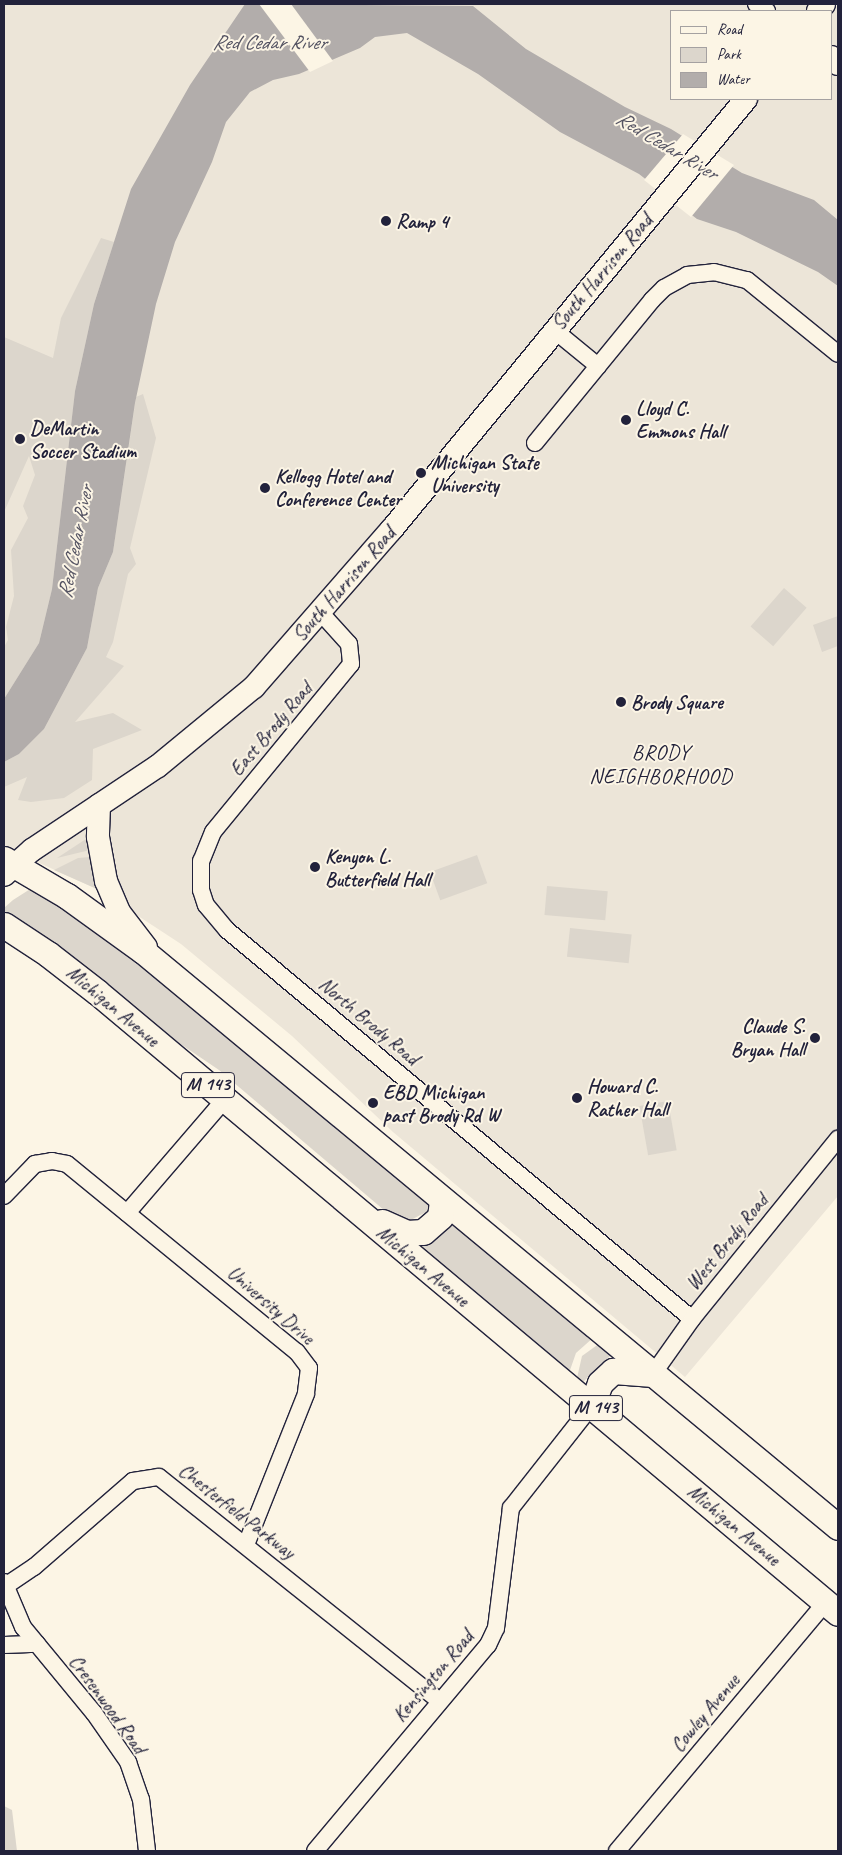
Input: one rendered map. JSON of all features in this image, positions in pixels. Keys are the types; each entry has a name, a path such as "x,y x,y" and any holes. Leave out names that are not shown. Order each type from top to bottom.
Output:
{"main road":[{"path":"7,866 97,916 170,974 838,1527"},
{"name":"Michigan Avenue","path":"4,925 76,975 592,1405 832,1608"},
{"path":"352,1206 401,1231 414,1234 429,1229 437,1221 442,1200"},
{"path":"592,1405 600,1384 613,1371 653,1374"}],"street":[{"name":"South Harrison Road","path":"7,866 158,766 221,718 254,687 321,613 745,100"},
{"path":"535,443 664,288 687,275 714,272 730,274 754,285 838,354"},
{"path":"554,330 598,366"},
{"name":"East Brody Road","path":"200,876 201,861 213,832 351,664 349,644 321,613"},
{"path":"99,805 99,854 112,897 128,926 170,974"},
{"name":"North Brody Road","path":"200,876 206,905 227,930 692,1319"},
{"path":"128,1213 225,1099"},
{"name":"West Brody Road","path":"653,1374 692,1319 838,1139"},
{"name":"University Drive","path":"4,1196 35,1164 52,1161 67,1164 297,1352 308,1368 306,1394 246,1545"},
{"name":"Kensington Road","path":"315,1851 493,1637 511,1508 592,1405"},
{"name":"Chesterfield Parkway","path":"4,1585 34,1567 134,1481 142,1478 159,1477 169,1483 440,1701"},
{"name":"Cresenwood Road","path":"4,1585 23,1627 94,1713 128,1762 141,1799 146,1851"},
{"name":"Cowley Avenue","path":"617,1851 832,1608"},
{"path":"4,1645 37,1644"}],"shaded area":[{"name":"Michigan State University","path":"4,4 838,4 838,1196 685,1377 393,1132 292,1036 181,944 97,889 4,847"}],"green space":[{"path":"101,238 114,242 94,304 75,391 52,589 39,643 4,699 4,647 8,640 6,627 14,596 11,550 28,518 23,506 35,475 29,456 4,512 4,337 53,358 61,318"},
{"path":"143,394 156,438 130,548 136,564 128,574 113,642 106,657 124,666 75,722 113,713 142,730 93,749 92,780 64,798 31,802 18,800 27,777 4,787 4,762 19,754 44,729 87,648 98,588 113,552 136,397"},
{"path":"784,588 807,608 773,646 751,626"},
{"path":"838,616 838,646 822,652 813,625"},
{"path":"86,839 88,839 90,850 57,858"},
{"path":"477,855 487,883 440,900 430,872"},
{"path":"90,857 97,889 54,870 78,858"},
{"path":"35,886 91,922 430,1204 426,1212 407,1222 391,1216 219,1070 157,1028 4,913 4,908 13,900"},
{"path":"547,886 608,891 605,920 544,915"},
{"path":"570,928 632,934 629,963 567,957"},
{"path":"668,1101 677,1150 648,1155 639,1106"},
{"path":"451,1220 594,1337 576,1353 569,1373 417,1246"},
{"path":"600,1343 611,1355 582,1383 577,1378 582,1356"},
{"path":"4,1806 12,1810 17,1851 4,1851"}],"water":[{"name":"Red Cedar River","path":"245,4 473,6 526,49 625,107 671,129 742,173 814,200 838,220 838,286 818,272 736,232 697,219 639,174 560,132 478,74 407,33 375,37 360,48 299,74 273,80 250,92 226,122 212,162 175,242 156,304 135,403 113,552 98,588 87,648 44,729 19,754 4,762 4,699 39,643 52,589 75,391 94,304 131,189 190,85"}],"pier":[{"path":"259,4 291,4 333,61 310,72"},
{"path":"683,134 734,165 691,217 644,180"}],"place":[{"name":"Ramp 4","path":"386,221"},
{"name":"Lloyd C. Emmons Hall","path":"626,420"},
{"name":"DeMartin Soccer Stadium","path":"20,439"},
{"name":"Michigan State University","path":"421,473"},
{"name":"Kellogg Hotel and Conference Center","path":"265,488"},
{"name":"Brody Square","path":"621,702"},
{"name":"Kenyon L. Butterfield Hall","path":"315,867"},
{"name":"Claude S. Bryan Hall","path":"815,1038"},
{"name":"Howard C. Rather Hall","path":"577,1098"},
{"name":"EBD Michigan past Brody Rd W","path":"373,1103"}],"district":[{"name":"BRODY NEIGHBORHOOD","path":"661,764"}]}
